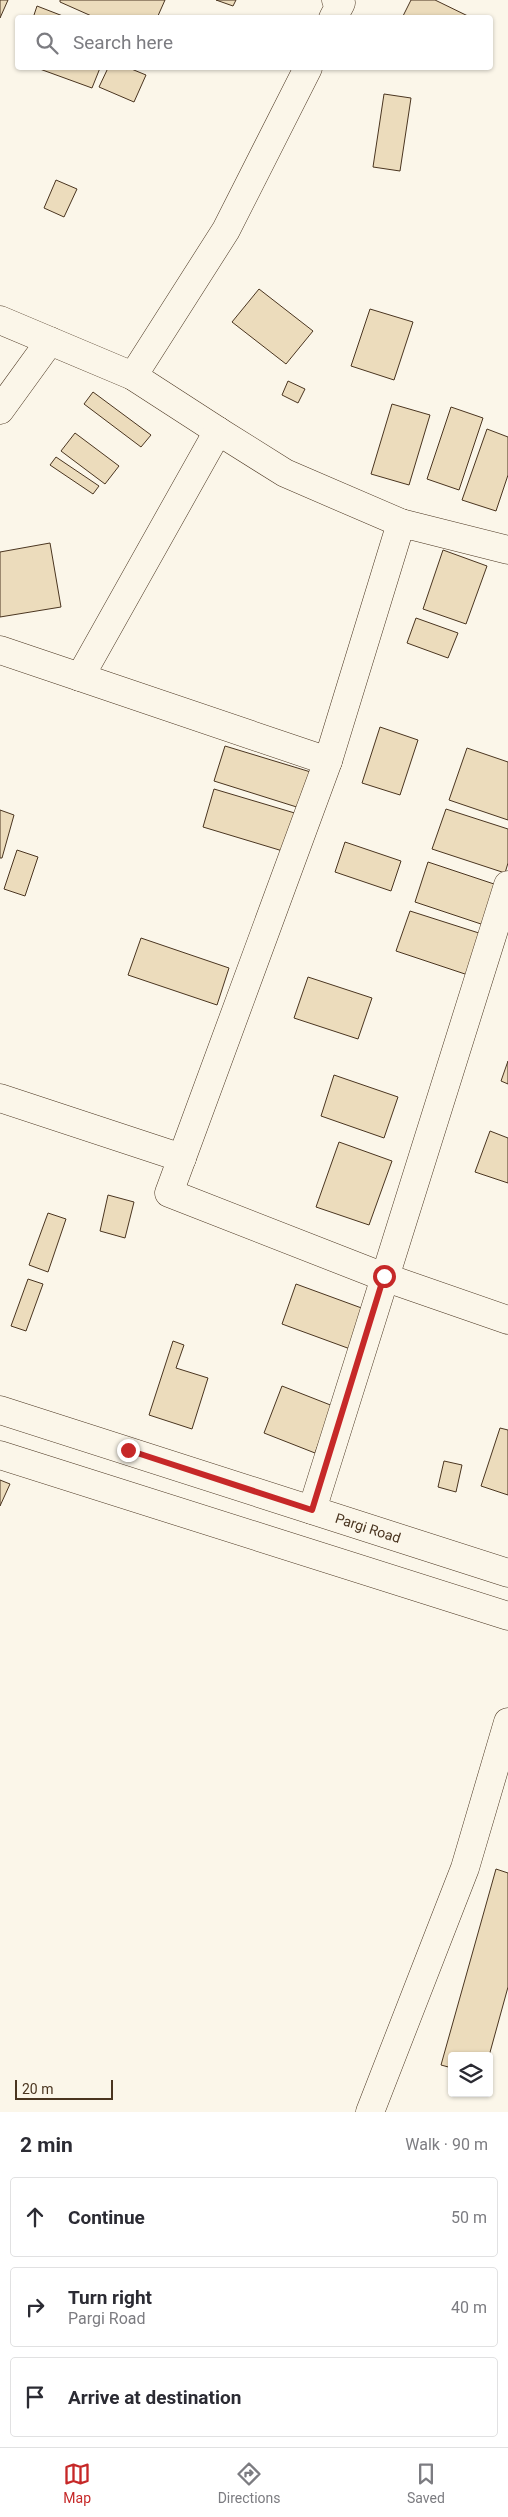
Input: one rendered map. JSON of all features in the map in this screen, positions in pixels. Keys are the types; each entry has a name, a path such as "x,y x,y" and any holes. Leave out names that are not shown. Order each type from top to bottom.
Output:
{"street":[{"path":"335,15 341,3 336,0"},
{"path":"133,376 226,230 307,70"},
{"path":"0,320 133,376 285,473 401,523 508,550"},
{"path":"0,410 50,341"},
{"path":"80,677 218,431"},
{"path":"401,523 328,761 170,1193 384,1276 508,1320"},
{"path":"0,650 328,761"},
{"path":"312,1510 508,885"},
{"path":"0,1098 182,1158"},
{"name":"Pargi Road","path":"0,1410 508,1573"},
{"path":"114,1492 128,1450"},
{"path":"0,1455 508,1616"},
{"path":"370,2112 465,1868 508,1722"}],"building":[{"path":"0,0 8,0 0,18"},
{"path":"60,0 165,0 158,15 89,15 60,2"},
{"path":"216,0 236,0 233,6"},
{"path":"411,0 435,0 466,15 404,15"},
{"path":"37,6 60,15 34,15"},
{"path":"42,70 99,70 92,88"},
{"path":"107,70 134,70 146,75 134,102 99,87"},
{"path":"384,94 411,98 400,171 373,167"},
{"path":"56,180 77,189 64,217 44,208"},
{"path":"259,289 313,331 286,364 232,322"},
{"path":"370,309 413,322 394,380 351,366"},
{"path":"288,381 305,389 298,403 282,395"},
{"path":"93,392 151,435 141,447 84,404"},
{"path":"392,404 430,415 409,485 371,474"},
{"path":"451,407 483,418 459,490 427,479"},
{"path":"487,429 508,437 508,475 496,511 462,500"},
{"path":"75,433 119,466 105,484 61,451"},
{"path":"56,457 99,486 93,494 50,465"},
{"path":"50,543 61,607 0,617 0,552"},
{"path":"443,550 487,566 466,624 423,609"},
{"path":"416,618 458,633 448,658 407,643"},
{"path":"380,727 418,740 400,795 362,783"},
{"path":"225,746 314,773 303,809 214,781"},
{"path":"467,748 508,762 508,820 449,800"},
{"path":"214,789 298,814 286,852 203,827"},
{"path":"446,809 508,829 508,863 505,873 432,849"},
{"path":"0,810 14,815 2,858 0,858"},
{"path":"345,842 401,861 391,891 335,872"},
{"path":"17,850 38,857 25,896 4,889"},
{"path":"428,862 500,886 487,926 415,902"},
{"path":"410,911 482,934 468,975 396,951"},
{"path":"141,938 229,968 217,1005 128,975"},
{"path":"308,977 372,998 358,1039 294,1018"},
{"path":"508,1061 508,1084 501,1081"},
{"path":"334,1075 398,1097 384,1138 321,1116"},
{"path":"490,1131 508,1138 508,1183 475,1172"},
{"path":"339,1142 392,1161 369,1225 316,1207"},
{"path":"108,1195 134,1202 125,1238 100,1231"},
{"path":"48,1213 66,1219 48,1272 29,1265"},
{"path":"28,1279 43,1284 26,1331 11,1326"},
{"path":"296,1284 367,1310 353,1350 282,1324"},
{"path":"173,1341 184,1345 176,1368 208,1378 192,1429 149,1415"},
{"path":"282,1386 333,1406 315,1453 264,1433"},
{"path":"500,1428 508,1430 508,1495 481,1486"},
{"path":"444,1461 462,1465 456,1492 438,1487"},
{"path":"0,1480 10,1484 0,1506"},
{"path":"496,1869 508,1873 508,1987 490,2052 448,2052 448,2067 441,2065"}],"route":[{"path":"128,1450 312,1510 384,1276"}]}
